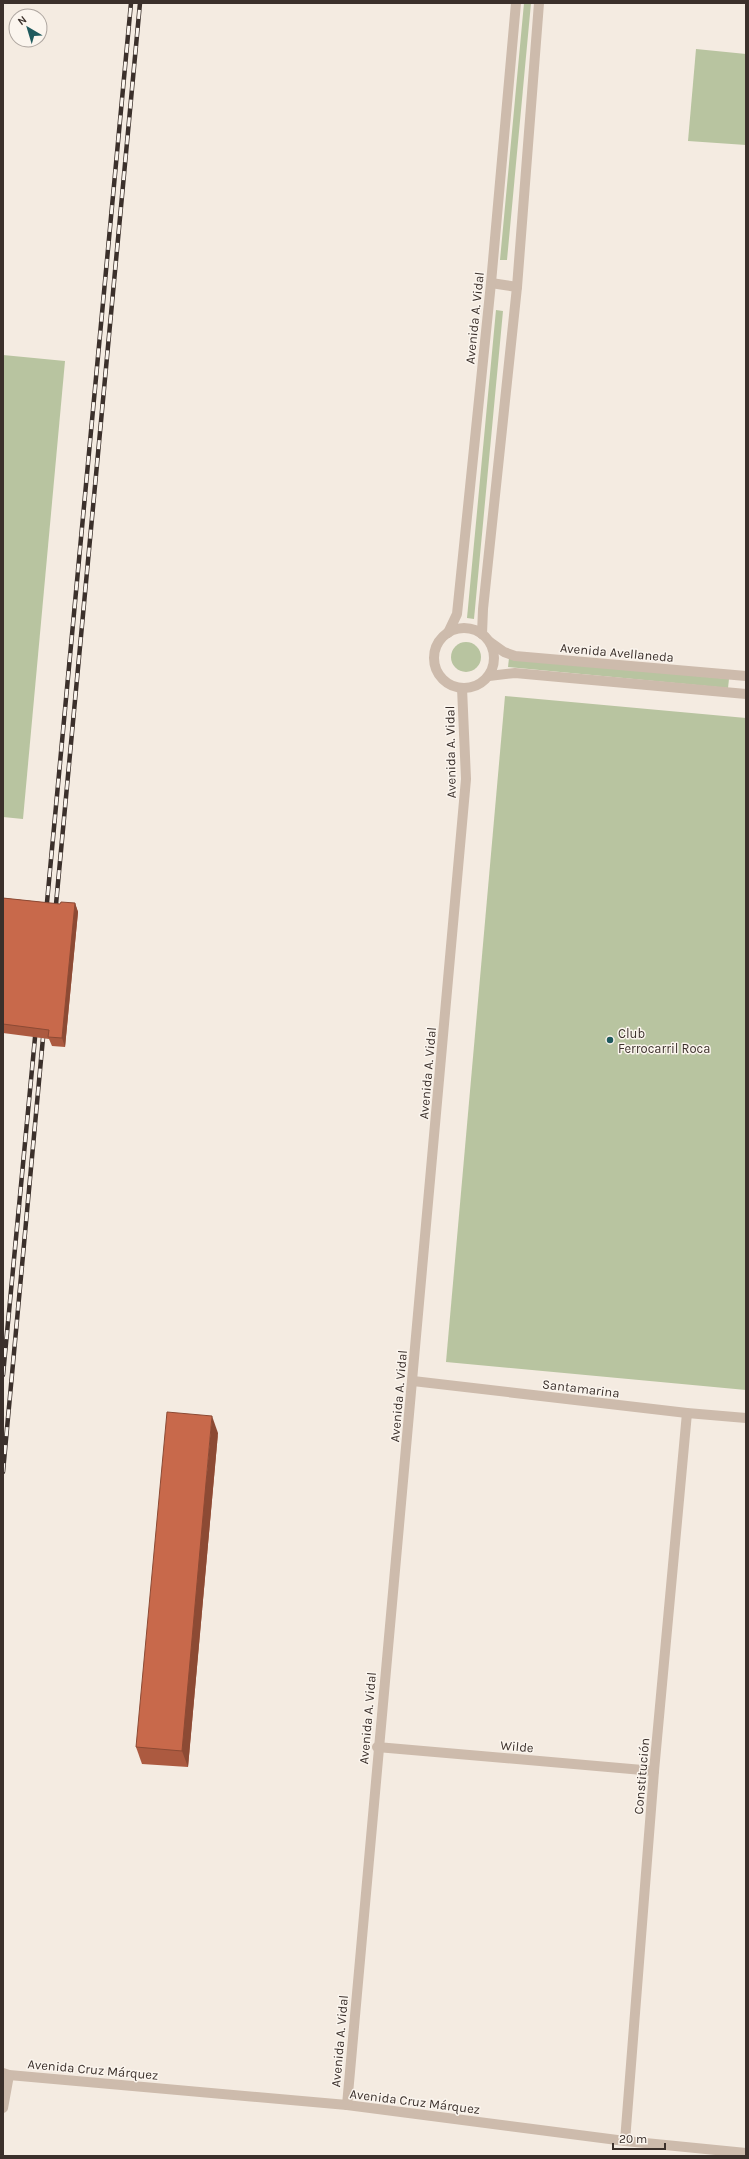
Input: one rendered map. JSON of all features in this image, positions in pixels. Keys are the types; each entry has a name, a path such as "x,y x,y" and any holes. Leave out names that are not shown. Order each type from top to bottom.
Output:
{"street":[{"name":"Avenida A. Vidal","path":"448,633 457,614 491,283 516,3"},
{"path":"482,634 483,609 517,287 539,3"},
{"path":"491,283 517,287"},
{"path":"489,676 494,659 490,642 482,634 475,630 466,628 448,633 441,639 436,647 435,666 445,681 453,686 462,688 477,685 489,676 515,673 746,694"},
{"name":"Avenida Avellaneda","path":"490,642 504,652 515,656 746,676"},
{"name":"Avenida A. Vidal","path":"347,2105 466,779 462,688"},
{"name":"Santamarina","path":"413,1381 687,1413 746,1418"},
{"name":"Constitución","path":"624,2141 654,1771 687,1413"},
{"name":"Wilde","path":"378,1747 654,1771"},
{"path":"3,2108 5,2075"},
{"name":"Avenida Cruz Márquez","path":"5,2075 347,2105 624,2141 746,2153"}],"green space":[{"path":"524,3 531,3 507,260 500,260"},
{"path":"696,49 746,54 746,145 688,141"},
{"path":"496,310 503,311 474,619 467,618"},
{"path":"3,355 65,361 23,819 3,817"},
{"path":"466,642 477,646 481,657 477,668 466,672 455,668 451,657 455,646"},
{"path":"509,658 729,679 728,688 508,667"},
{"name":"Club Ferrocarril Roca","path":"505,696 746,718 746,1390 446,1362"}],"building":[{"path":"3,898 60,904 61,902 75,903 62,1038 48,1037 49,1030 3,1024"},
{"path":"167,1412 212,1416 182,1751 136,1747"}],"railway":[{"path":"46,913 131,3"},
{"path":"55,915 140,3"},
{"path":"3,1375 36,1027"},
{"path":"3,1472 44,1027"}],"place":[{"name":"Club Ferrocarril Roca","path":"610,1040"}]}
